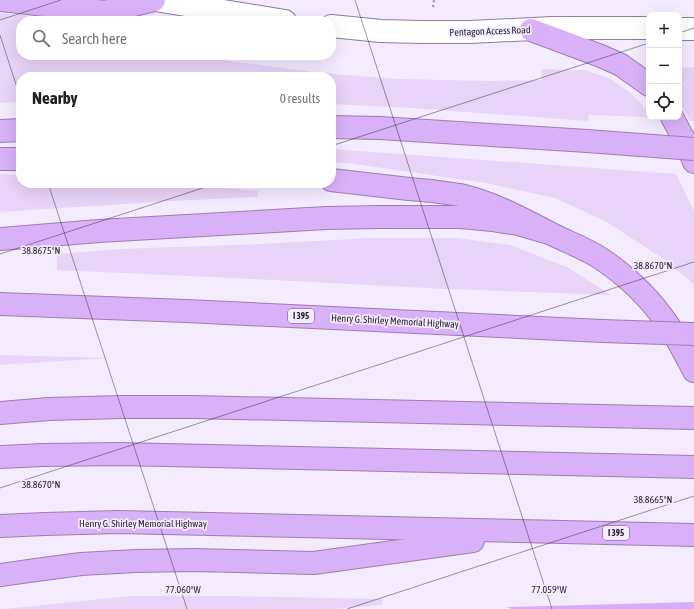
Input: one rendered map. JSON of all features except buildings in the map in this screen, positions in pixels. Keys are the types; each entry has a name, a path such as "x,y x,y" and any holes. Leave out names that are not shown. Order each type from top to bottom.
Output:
{"highway":[{"path":"2,0 105,12 154,0"},
{"path":"531,30 621,65 646,84"},
{"path":"674,120 694,162"},
{"path":"336,127 380,128 694,149"},
{"path":"0,131 16,130"},
{"path":"0,159 16,159"},
{"path":"336,181 460,195 482,201 505,210 549,233 577,245 600,258 640,291 669,326 694,371"},
{"path":"0,239 326,218 377,217 461,217 518,224 549,233"},
{"name":"Henry G. Shirley Memorial Highway","path":"0,304 178,310 602,331 694,334"},
{"path":"0,413 121,407 193,407 694,418"},
{"path":"0,457 134,454 691,467"},
{"name":"Henry G. Shirley Memorial Highway","path":"0,526 118,522 694,535"},
{"path":"0,575 73,565 136,561 194,560 314,562 538,532"}],"street":[{"path":"154,0 254,16"},
{"name":"Pentagon Access Road","path":"336,26 381,31 421,32 531,30 552,28 646,28"},
{"path":"682,29 694,29"}],"path":[{"path":"432,9 434,0"}],"shaded area":[{"path":"0,13 29,16 16,16 16,60 225,60 314,72 16,72 16,102 0,103"},
{"path":"694,67 694,121 690,121 682,106 682,68"},
{"path":"542,69 584,70 609,78 632,94 646,110 646,117 589,115 588,121 411,108 336,104 336,74 399,79 491,81 541,80"},
{"path":"336,149 676,174 694,211 694,285 668,262 607,222 555,198 486,183 336,162"},
{"path":"0,174 16,175 16,188 226,188 258,191 258,197 0,212"},
{"path":"372,238 457,238 510,245 567,267 611,295 446,289 57,270 57,254 119,249"},
{"path":"0,355 111,358 0,365"},
{"path":"130,596 383,599 382,605 333,609 4,609"},
{"path":"694,602 694,609 512,609 506,607"}]}
